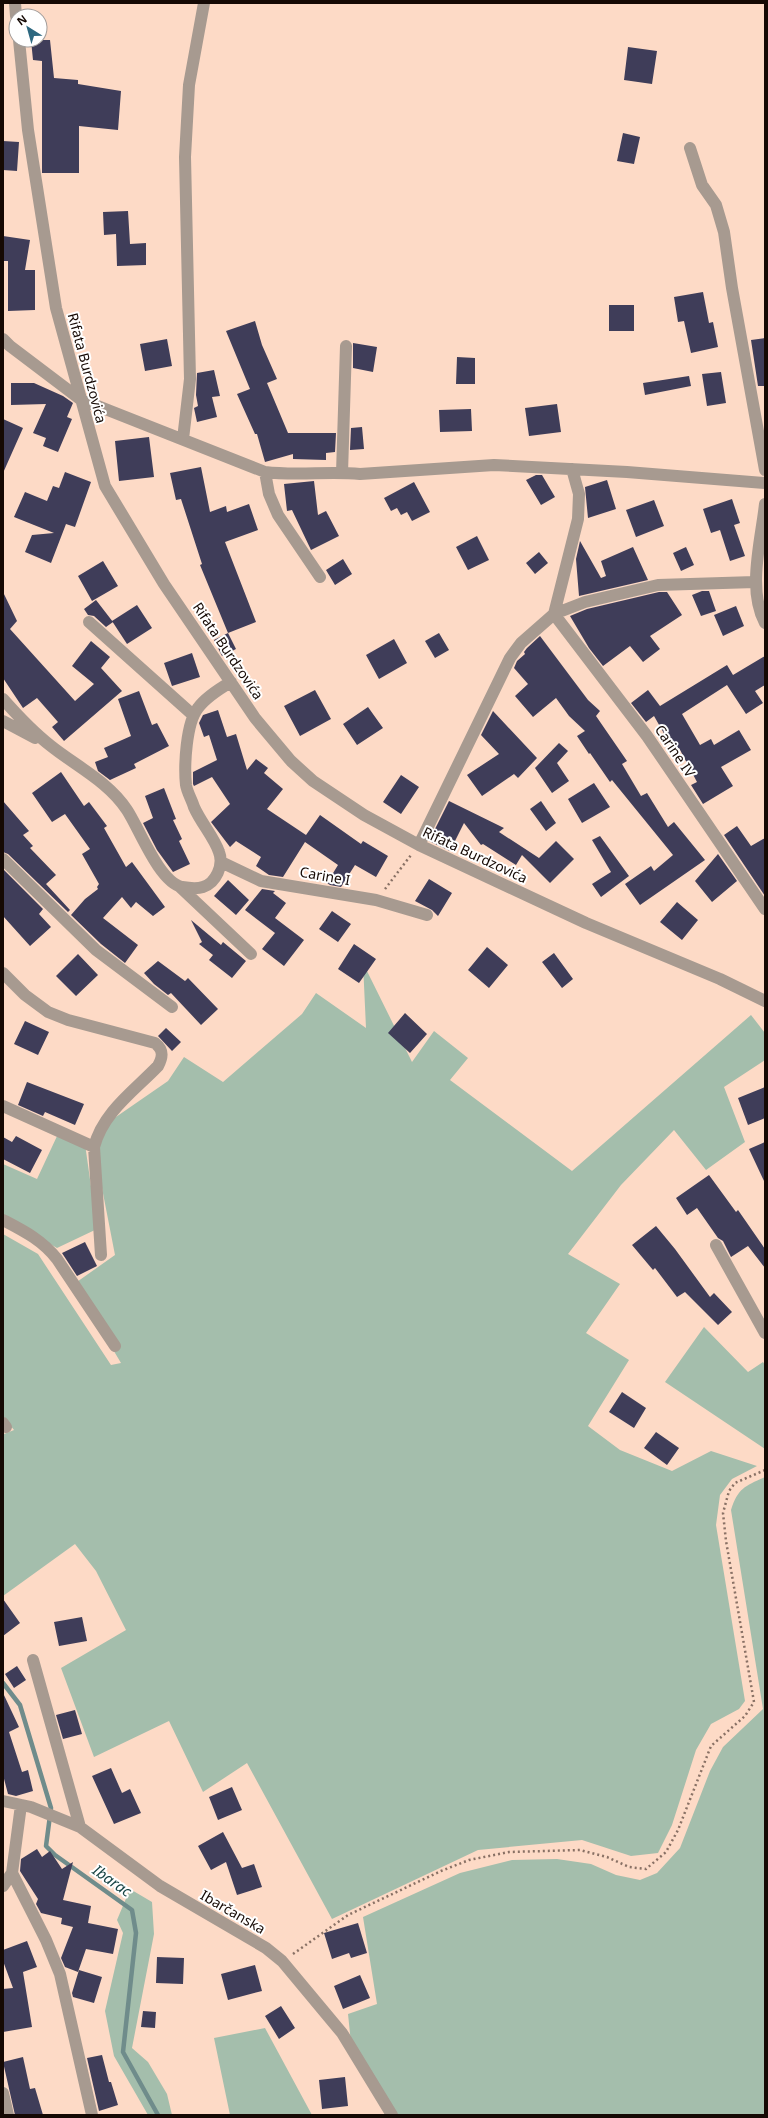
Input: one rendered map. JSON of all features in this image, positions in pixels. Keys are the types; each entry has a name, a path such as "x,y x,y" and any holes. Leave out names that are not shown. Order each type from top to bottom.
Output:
{"street":[{"path":"183,439 190,379 185,157 189,85 204,3"},
{"name":"Rifata Burdzovića","path":"19,48 28,130 56,308 105,486 164,584 254,718 291,761 314,781 364,815 419,845 586,923 720,979 765,1001"},
{"path":"690,148 702,185 716,205 724,232 732,288 765,470"},
{"path":"3,339 10,346 80,399 265,472 282,474 360,474 494,465 765,483"},
{"path":"342,473 346,346"},
{"path":"554,614 578,519 579,494 572,469"},
{"path":"265,472 269,494 278,515 320,577"},
{"path":"765,504 755,582 756,598 760,613 765,623"},
{"path":"419,845 510,658 521,643 554,614 585,602 658,585 755,582"},
{"name":"Carine IV","path":"554,614 647,736 765,910"},
{"path":"89,622 193,715"},
{"path":"180,887 203,888 215,877 221,862 219,852 195,809 186,786 186,763 193,715 207,698 231,682"},
{"path":"3,699 27,725 50,745 114,794 126,809 162,870 251,954"},
{"path":"3,721 50,745"},
{"path":"3,859 72,929 96,950 172,1007"},
{"name":"Carine I","path":"221,862 261,881 376,900 427,915"},
{"path":"3,973 25,995 48,1012 68,1020 155,1043 160,1047 162,1058 158,1066 107,1117 98,1132 94,1147 101,1255"},
{"path":"3,1106 94,1147"},
{"path":"3,1220 34,1236 47,1247 57,1259 114,1346"},
{"path":"716,1245 765,1333"},
{"path":"33,1660 80,1827"},
{"name":"Ibarčanska","path":"3,1801 26,1806 80,1827 160,1886 266,1948 282,1961 342,2033 392,2115"},
{"path":"3,1886 12,1873 26,1806"},
{"path":"12,1873 46,1940 60,1974 92,2115"},
{"path":"3,2093 8,2115"}],"path":[{"path":"376,900 419,845"},
{"path":"282,1961 348,1915 440,1871 469,1860 509,1852 580,1850 607,1857 629,1867 646,1869 666,1852 678,1830 711,1746 745,1716 754,1702 726,1541 723,1514 729,1491 735,1483 765,1470"}],"green space":[{"path":"363,963 412,1062 434,1031 468,1058 450,1080 572,1171 751,1015 765,1033 765,1060 724,1087 745,1142 706,1170 674,1130 621,1185 568,1254 620,1284 586,1333 629,1360 588,1426 620,1450 672,1471 711,1451 757,1466 732,1479 720,1495 716,1525 745,1701 739,1709 711,1724 696,1750 672,1825 658,1853 631,1856 582,1840 478,1850 332,1919 247,1763 203,1792 169,1721 94,1757 61,1668 126,1630 96,1571 75,1544 3,1596 3,1433 4,1434 14,1430 3,1416 3,1234 38,1254 111,1365 121,1363 74,1284 115,1255 94,1147 113,1119 168,1081 184,1057 223,1082 302,1014 316,993 366,1028"},
{"path":"58,1134 85,1144 97,1229 57,1248 3,1217 3,1164 37,1179"},
{"path":"704,1327 748,1372 763,1362 765,1365 765,1449 665,1382"},
{"path":"765,1477 765,2115 397,2115 351,2043 348,2014 377,2004 363,1917 460,1873 512,1860 557,1859 591,1864 616,1875 640,1880 657,1873 680,1848 710,1771 723,1747 763,1709 731,1510 736,1497 743,1489"},
{"path":"130,1889 152,1902 154,1934 132,2048 148,2062 167,2094 172,2115 148,2115 114,2056 105,2011 123,1933 117,1920"},
{"path":"265,2028 312,2115 230,2115 214,2038"}],"building":[{"path":"48,40 50,40 54,78 78,80 78,84 121,91 118,130 79,126 79,173 42,173 42,61 33,60 32,48 48,48"},
{"path":"628,47 657,51 652,84 624,80"},
{"path":"623,133 640,137 634,164 617,161"},
{"path":"3,141 19,142 17,171 3,170"},
{"path":"128,211 130,244 146,243 146,265 117,266 116,234 104,235 103,212"},
{"path":"3,236 30,240 25,270 35,270 35,310 8,311 8,261 3,261"},
{"path":"703,292 709,323 713,322 718,347 691,353 684,321 678,322 674,297"},
{"path":"609,305 634,305 634,331 609,331"},
{"path":"255,321 262,345 277,379 267,383 288,433 336,433 335,452 326,453 326,460 293,459 293,454 265,462 257,434 255,434 237,394 250,389 226,331"},
{"path":"765,338 765,386 758,386 751,340"},
{"path":"167,339 172,366 145,371 140,344"},
{"path":"353,343 377,347 373,372 353,368"},
{"path":"457,357 475,358 475,384 456,384"},
{"path":"214,370 220,396 212,397 217,417 197,422 194,408 198,406 196,395 197,373"},
{"path":"721,372 726,403 707,406 702,374"},
{"path":"689,376 691,386 645,395 643,383"},
{"path":"11,383 34,383 63,396 73,403 67,417 72,419 58,452 43,446 46,438 33,433 46,404 11,405"},
{"path":"557,404 561,432 529,436 525,408"},
{"path":"471,409 472,431 440,432 439,410"},
{"path":"3,419 23,428 3,473"},
{"path":"362,427 364,449 350,450 351,428"},
{"path":"149,437 154,477 119,481 115,441"},
{"path":"201,467 210,512 226,506 227,512 249,504 258,530 225,542 256,622 228,633 200,565 202,564 181,499 176,500 170,473"},
{"path":"65,472 91,482 75,527 66,524 51,563 25,552 32,535 54,533 14,517 25,492 47,501 53,486 59,488"},
{"path":"536,475 542,475 555,497 541,505 526,480"},
{"path":"607,480 616,509 588,518 585,487"},
{"path":"314,481 318,515 326,511 339,536 311,550 292,510 287,511 284,484"},
{"path":"414,482 430,512 412,521 407,512 401,515 397,508 391,511 384,498"},
{"path":"732,499 740,523 734,525 745,556 730,561 720,530 711,533 703,509"},
{"path":"654,500 664,526 636,537 626,510"},
{"path":"477,536 489,560 468,570 456,547"},
{"path":"580,541 601,578 606,576 601,561 633,547 648,580 579,596 576,559"},
{"path":"686,547 694,565 681,571 673,553"},
{"path":"539,552 548,563 535,574 526,563"},
{"path":"343,559 352,574 335,585 326,570"},
{"path":"103,561 118,586 92,601 78,576"},
{"path":"702,591 709,591 716,611 701,616 692,595"},
{"path":"3,592 17,621 10,629 75,701 94,684 72,666 91,641 110,657 101,668 122,691 64,741 52,727 58,722 37,698 23,708 3,678"},
{"path":"659,592 667,592 682,615 650,636 660,649 643,662 630,646 603,666 589,648 570,616 587,609"},
{"path":"96,600 113,622 106,627 94,616 88,615 84,609"},
{"path":"137,605 152,628 127,644 112,621"},
{"path":"736,606 744,626 723,636 714,615"},
{"path":"228,633 236,649 222,656 214,640"},
{"path":"439,633 449,650 435,658 425,641"},
{"path":"540,636 588,700 600,711 596,716 627,761 622,764 641,796 647,793 668,827 674,822 705,860 640,905 625,884 651,866 654,871 673,855 612,780 610,782 590,753 589,754 577,736 585,731 569,716 556,698 533,717 515,696 528,684 514,668 517,661 525,654 524,652 527,648"},
{"path":"394,639 407,663 379,679 366,655"},
{"path":"192,653 200,677 172,686 164,663"},
{"path":"765,656 765,685 755,691 763,703 746,714 727,685 682,714 700,745 711,739 714,745 739,730 751,750 721,767 733,786 703,804 691,785 697,782 679,748 674,751 654,716 646,722 631,703 648,690 660,706 727,665 733,675"},
{"path":"315,690 331,719 300,736 284,706"},
{"path":"139,691 152,725 157,723 169,746 134,764 136,768 110,780 98,771 95,762 108,757 104,748 131,736 118,699"},
{"path":"368,707 383,728 357,745 343,724"},
{"path":"218,710 227,737 236,734 247,770 256,759 268,768 264,773 283,789 267,809 306,835 320,815 361,844 363,841 388,856 376,877 355,865 341,887 330,885 327,883 338,865 305,842 283,877 269,875 256,866 261,857 236,841 230,847 211,822 230,804 212,777 194,786 193,784 193,772 217,760 209,735 204,737 199,723 203,715"},
{"path":"493,711 537,758 518,778 514,774 482,796 467,775 499,754 481,735"},
{"path":"559,743 568,751 557,763 569,781 552,793 535,768"},
{"path":"61,772 84,806 89,802 107,826 104,828 126,867 132,862 165,907 153,916 136,902 131,908 122,897 103,918 138,945 125,963 101,944 71,915 85,899 98,889 97,887 99,884 82,854 90,849 65,814 52,822 32,793"},
{"path":"401,775 419,787 401,814 383,802"},
{"path":"594,783 610,807 582,823 568,799"},
{"path":"164,788 176,819 173,820 182,839 179,841 190,864 173,872 157,850 143,823 153,818 145,796"},
{"path":"3,801 29,831 23,835 33,846 30,848 56,875 46,884 70,910 68,912 8,854 3,852"},
{"path":"449,801 504,828 499,832 539,858 556,841 574,859 550,883 522,855 516,865 483,844 481,845 464,823 450,851 429,841"},
{"path":"541,801 556,823 546,831 530,809"},
{"path":"737,826 751,846 765,838 765,896 724,835"},
{"path":"600,836 629,876 601,897 592,884 611,872 592,840"},
{"path":"718,854 737,881 712,902 695,881"},
{"path":"3,869 43,909 39,914 51,927 30,946 3,916"},
{"path":"429,879 452,893 438,916 432,910 415,901"},
{"path":"228,880 249,900 236,915 214,896"},
{"path":"262,889 275,891 273,893 286,903 275,918 304,940 284,966 262,949 275,933 245,910"},
{"path":"677,902 698,920 682,940 660,922"},
{"path":"332,911 351,924 338,942 319,929"},
{"path":"191,920 221,945 223,942 246,961 232,978 209,960 213,955 199,944 202,942"},
{"path":"354,944 376,959 359,983 338,969"},
{"path":"487,947 508,965 489,988 468,970"},
{"path":"554,953 573,979 562,988 542,962"},
{"path":"78,954 98,975 76,996 56,976"},
{"path":"158,961 185,981 188,978 218,1009 201,1025 171,993 168,995 154,984 144,973"},
{"path":"405,1013 427,1034 410,1053 388,1033"},
{"path":"25,1021 49,1032 38,1055 14,1044"},
{"path":"166,1028 181,1042 172,1051 158,1036"},
{"path":"27,1082 84,1104 75,1125 45,1112 43,1116 18,1105"},
{"path":"765,1087 765,1118 748,1125 738,1098"},
{"path":"16,1136 42,1150 30,1173 3,1159 3,1137 12,1142"},
{"path":"765,1142 765,1183 749,1149"},
{"path":"709,1175 736,1212 738,1210 765,1249 765,1268 748,1246 731,1257 723,1241 718,1238 697,1208 687,1215 676,1198"},
{"path":"656,1226 710,1297 714,1293 732,1312 718,1325 685,1292 677,1297 655,1268 653,1270 632,1245"},
{"path":"85,1242 97,1266 77,1276 62,1253"},
{"path":"622,1392 646,1408 634,1428 609,1412"},
{"path":"656,1432 679,1448 667,1465 644,1448"},
{"path":"3,1599 20,1623 3,1636"},
{"path":"82,1617 87,1641 59,1646 54,1622"},
{"path":"17,1666 26,1680 14,1688 5,1674"},
{"path":"3,1693 19,1727 9,1732 22,1772 28,1770 33,1791 16,1796 8,1794 3,1775"},
{"path":"75,1710 82,1734 63,1739 56,1715"},
{"path":"111,1768 122,1793 130,1789 141,1813 114,1824 92,1776"},
{"path":"232,1787 242,1810 218,1820 209,1797"},
{"path":"223,1832 242,1868 254,1864 262,1887 237,1895 226,1862 211,1870 198,1846"},
{"path":"37,1849 42,1857 50,1851 62,1869 73,1862 63,1900 91,1906 88,1923 118,1929 113,1954 86,1949 78,1972 65,1967 61,1958 73,1927 61,1924 62,1918 41,1913 36,1904 38,1899 20,1871 21,1859"},
{"path":"358,1923 367,1953 351,1958 349,1953 332,1959 324,1933"},
{"path":"27,1941 37,1967 23,1972 32,2027 3,2032 3,1989 13,1988 3,1961 3,1950"},
{"path":"157,1957 184,1958 183,1984 156,1983"},
{"path":"255,1965 262,1991 228,2000 221,1974"},
{"path":"79,1970 102,1977 94,2003 73,1997 72,1993"},
{"path":"360,1975 370,1998 343,2009 334,1986"},
{"path":"281,2006 295,2028 279,2039 265,2016"},
{"path":"143,2011 156,2012 155,2028 141,2027"},
{"path":"102,2055 109,2082 111,2082 118,2105 99,2111 87,2058"},
{"path":"23,2057 30,2089 35,2088 43,2115 15,2115 3,2062"},
{"path":"345,2077 348,2106 322,2109 319,2080"}],"waterway":[{"name":"Ibarac","path":"3,1683 20,1705 51,1808 46,1846 55,1855 132,1910 136,1933 123,2052 158,2115"}]}
